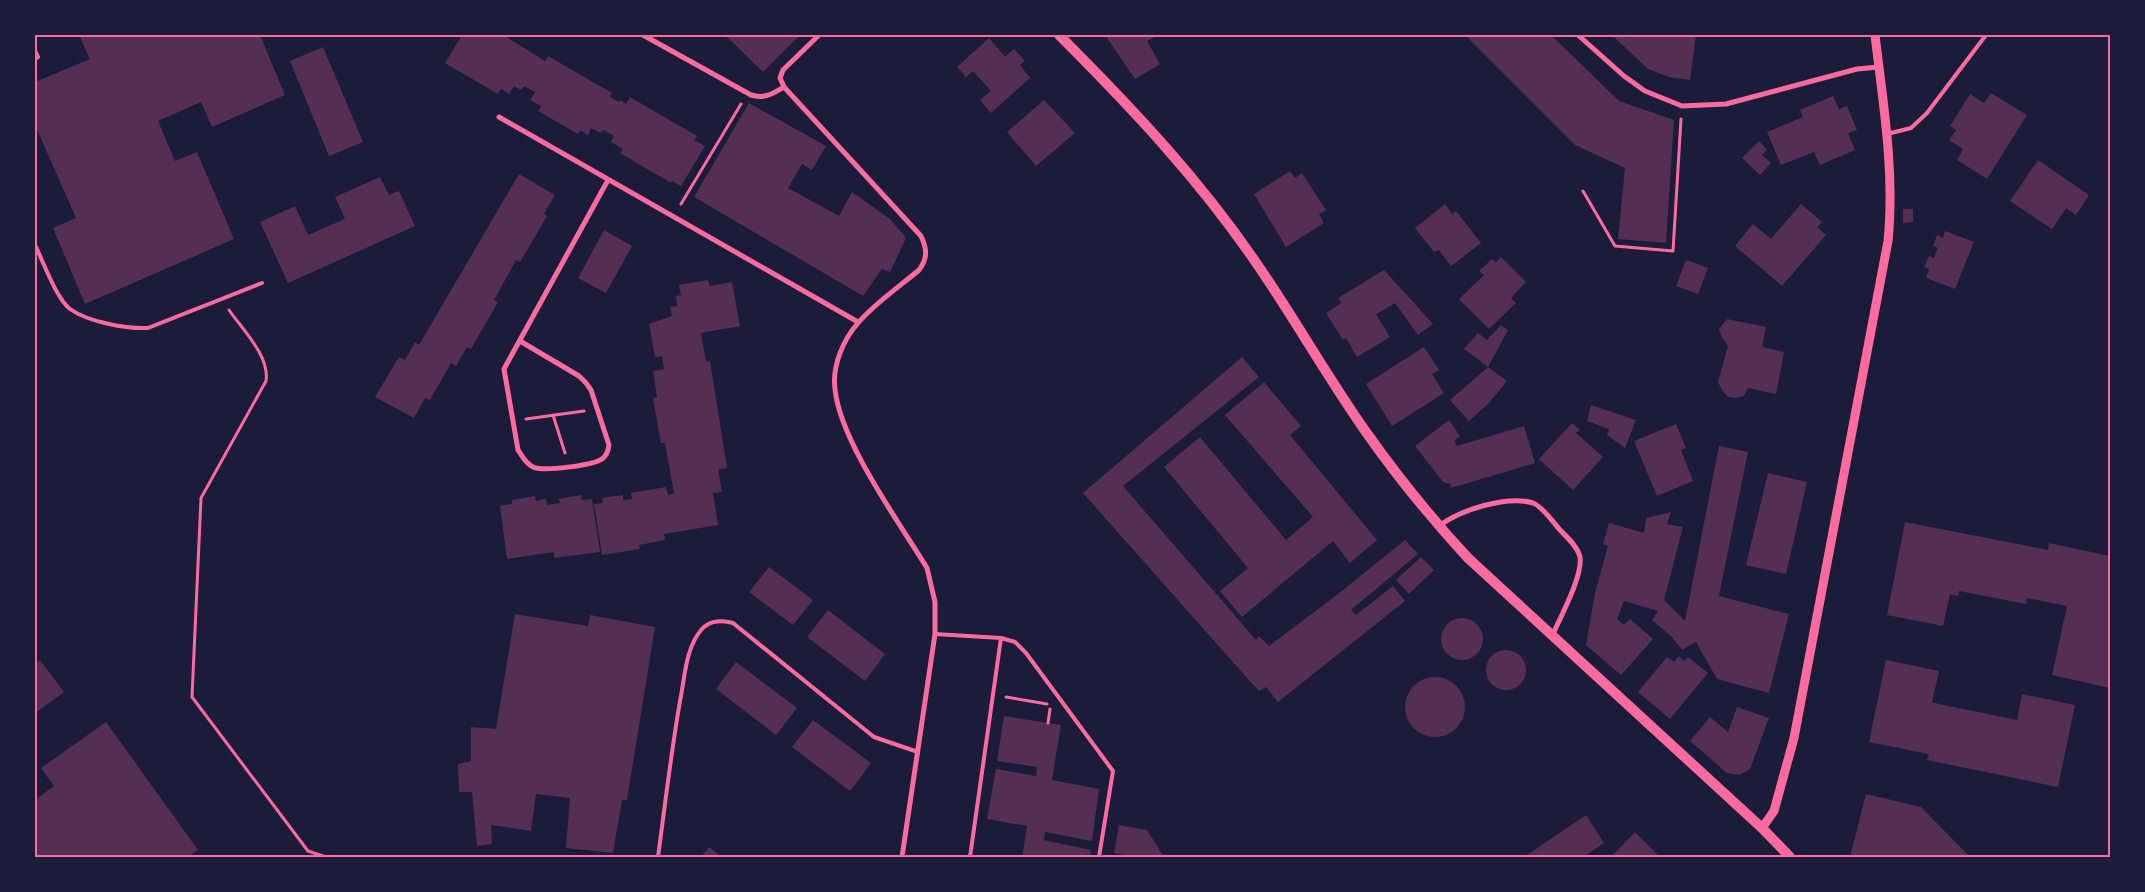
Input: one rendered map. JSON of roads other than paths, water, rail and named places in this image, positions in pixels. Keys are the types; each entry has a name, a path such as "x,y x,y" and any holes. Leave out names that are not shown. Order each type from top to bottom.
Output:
{"main road":[{"path":"1059,35 1153,130 1222,216 1258,266 1365,431 1439,526 1468,558 1762,828 1790,857"}],"street":[{"path":"643,35 748,93 760,97 769,96 784,87"},
{"path":"820,35 784,70 780,78 784,87 921,236 925,244 926,258 919,270 858,322 838,359 834,388 843,422 864,464 927,568 935,602 935,634 902,857"},
{"path":"1578,35 1624,76 1645,91 1682,106 1726,104 1857,69 1879,67"},
{"path":"1762,828 1774,811 1794,738 1888,241 1891,213 1887,134 1875,35"},
{"path":"499,117 858,322"},
{"path":"520,341 579,376 591,390 609,445 608,452 600,460 550,470 534,468 524,459 518,450 504,369 608,180"},
{"path":"1439,526 1450,518 1475,509 1513,500 1535,503 1570,540 1580,557 1577,581 1552,637"}],"lane":[{"path":"1887,134 1911,128 1927,113 1986,35"},
{"path":"35,51 38,57 35,59"},
{"path":"35,245 61,298 69,308 82,315 133,329 148,328 262,283"},
{"path":"658,857 672,750 689,654 698,634 708,624 726,621 734,623 874,736 918,752"},
{"path":"935,634 1001,638 1015,642 1026,653 1113,771 1099,857"},
{"path":"970,857 1001,638"}]}
